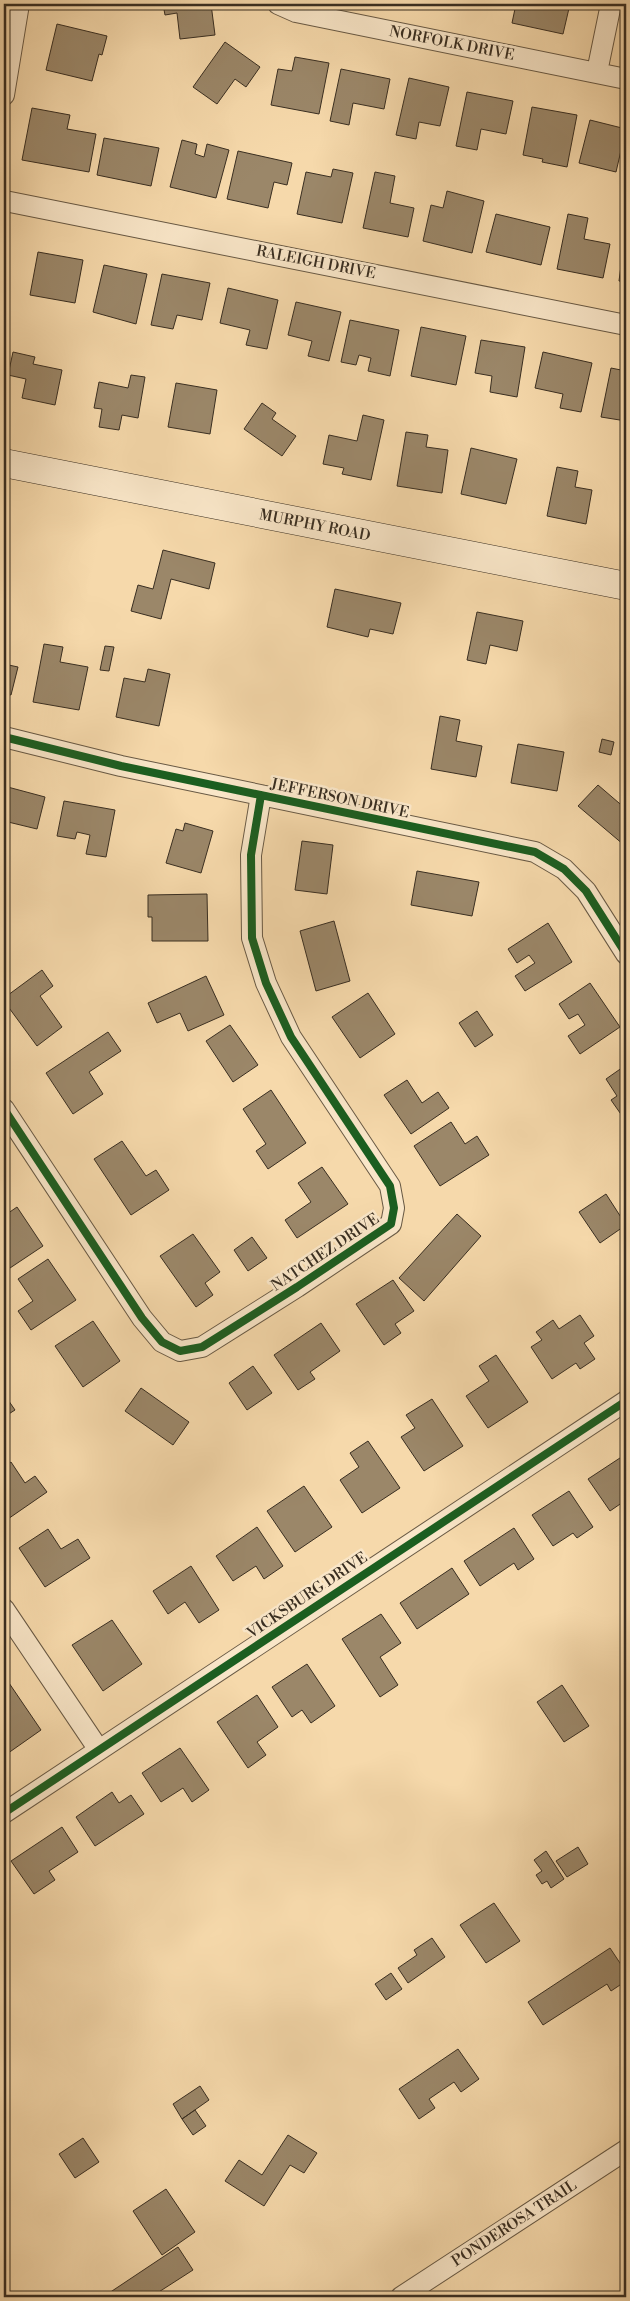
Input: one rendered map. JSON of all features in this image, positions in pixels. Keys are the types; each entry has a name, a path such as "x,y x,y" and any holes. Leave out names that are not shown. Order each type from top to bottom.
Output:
{"main road":[{"name":"MURPHY ROAD","path":"4,464 626,586"}],"street":[{"path":"4,95 20,4"},
{"name":"NORFOLK DRIVE","path":"278,4 296,12 626,79"},
{"path":"597,72 612,4"},
{"name":"RALEIGH DRIVE","path":"4,204 626,325"},
{"name":"JEFFERSON DRIVE","path":"4,737 121,766 534,852 564,869 586,891 626,954"},
{"name":"NATCHEZ DRIVE","path":"4,1109 142,1318 162,1342 180,1351 202,1347 297,1288 391,1224 394,1208 390,1186 291,1037 266,983 252,938 251,855 261,795"},
{"name":"VICKSBURG DRIVE","path":"4,1813 626,1401"},
{"path":"4,1609 99,1750"},
{"name":"PONDEROSA TRAIL","path":"401,2297 626,2150"}],"building":[{"path":"78,4 105,4 104,9"},
{"path":"163,4 211,4 215,35 180,39 177,13 165,15"},
{"path":"516,4 570,4 563,34 512,23"},
{"path":"57,24 107,36 102,55 99,54 92,81 46,70"},
{"path":"225,42 260,67 246,87 235,79 217,104 193,87"},
{"path":"295,57 329,63 319,114 271,105 278,69 292,71"},
{"path":"341,69 390,79 384,109 353,103 349,125 330,121"},
{"path":"409,78 449,87 440,126 419,122 416,139 396,135"},
{"path":"467,92 513,101 506,134 481,129 477,150 456,146"},
{"path":"532,107 577,115 567,167 542,162 543,159 523,155"},
{"path":"32,108 70,115 67,129 96,134 89,172 22,160"},
{"path":"590,120 626,129 616,172 579,163"},
{"path":"104,138 159,148 151,186 97,175"},
{"path":"182,140 197,144 195,154 204,157 207,144 229,150 216,198 170,187"},
{"path":"238,151 292,163 287,185 274,182 268,208 227,199"},
{"path":"333,169 353,173 342,223 297,214 306,172 331,177"},
{"path":"375,172 395,176 390,203 414,208 408,237 363,228"},
{"path":"447,191 484,201 472,253 423,241 431,205 443,208"},
{"path":"496,214 550,227 541,265 486,252"},
{"path":"568,214 588,218 584,239 610,244 603,278 557,269"},
{"path":"626,227 626,282 619,281"},
{"path":"38,252 83,260 75,303 30,295"},
{"path":"104,265 147,274 136,324 93,312"},
{"path":"162,274 210,283 202,320 177,315 173,329 151,325"},
{"path":"228,288 278,300 267,349 246,345 250,330 220,323"},
{"path":"296,302 341,312 329,361 308,356 312,341 288,335"},
{"path":"350,320 399,330 390,376 368,371 371,358 359,355 356,365 341,362"},
{"path":"421,327 466,336 456,385 411,376"},
{"path":"481,340 525,347 517,397 490,392 492,376 475,373"},
{"path":"13,352 35,357 33,364 62,370 55,405 22,398 26,379 8,375"},
{"path":"543,352 592,363 581,412 560,408 563,394 535,388"},
{"path":"611,368 626,371 626,421 601,417"},
{"path":"131,375 145,377 138,418 122,415 119,430 99,427 102,409 94,408 99,382 128,388"},
{"path":"176,383 217,390 210,434 168,427"},
{"path":"262,403 276,413 272,419 296,436 282,456 244,429"},
{"path":"363,415 384,420 371,480 342,474 344,468 323,464 329,435 357,441"},
{"path":"406,432 428,435 426,447 448,450 442,493 397,486"},
{"path":"471,448 517,459 506,504 461,494"},
{"path":"557,467 578,471 575,487 592,490 586,524 547,516"},
{"path":"626,508 626,530 621,529"},
{"path":"163,550 215,563 209,589 171,579 161,619 131,611 138,585 153,589"},
{"path":"335,589 401,603 393,634 370,629 368,637 327,627"},
{"path":"477,612 523,621 517,651 490,645 486,664 467,660"},
{"path":"44,644 63,647 60,662 88,667 79,710 33,702"},
{"path":"105,646 114,647 109,671 100,670"},
{"path":"4,664 18,667 11,695 4,693"},
{"path":"148,669 170,674 159,726 116,717 124,678 145,682"},
{"path":"440,716 460,720 456,741 482,746 476,777 431,769"},
{"path":"602,739 614,742 611,755 599,752"},
{"path":"518,744 564,752 557,791 511,783"},
{"path":"598,785 626,809 626,843 624,845 578,806"},
{"path":"4,786 45,797 37,829 4,821"},
{"path":"64,801 115,810 106,857 86,854 90,835 77,832 75,839 57,836"},
{"path":"185,823 213,831 201,873 166,863 176,829 183,831"},
{"path":"302,841 333,845 327,894 295,890"},
{"path":"417,871 479,882 472,916 411,905"},
{"path":"207,894 208,941 152,941 152,917 148,917 148,895"},
{"path":"334,921 350,981 316,991 300,931"},
{"path":"548,923 572,962 525,991 515,976 535,963 529,955 517,963 508,949"},
{"path":"42,970 53,986 40,996 62,1027 37,1046 4,1001 4,998"},
{"path":"206,976 224,1015 188,1031 180,1013 157,1023 148,1003"},
{"path":"590,983 620,1027 580,1054 568,1036 585,1025 578,1014 569,1019 559,1004"},
{"path":"368,993 395,1034 360,1058 332,1017"},
{"path":"477,1011 493,1035 475,1047 459,1023"},
{"path":"230,1025 258,1065 233,1082 206,1041"},
{"path":"108,1032 121,1051 89,1072 103,1094 73,1114 46,1073"},
{"path":"626,1065 625,1120 611,1100 617,1096 606,1079"},
{"path":"407,1080 422,1103 438,1092 449,1108 411,1134 384,1095"},
{"path":"271,1090 306,1143 268,1169 256,1151 266,1144 243,1109"},
{"path":"451,1122 465,1144 477,1136 489,1155 440,1186 414,1146"},
{"path":"122,1141 146,1176 156,1170 169,1190 131,1215 94,1159"},
{"path":"322,1167 348,1204 297,1238 285,1220 311,1202 298,1183"},
{"path":"606,1194 626,1225 600,1243 579,1212"},
{"path":"17,1207 43,1246 4,1272 4,1216"},
{"path":"457,1214 481,1236 424,1301 399,1278"},
{"path":"193,1234 220,1272 205,1283 213,1295 196,1307 160,1256"},
{"path":"252,1237 267,1258 248,1271 234,1250"},
{"path":"48,1259 76,1300 31,1330 18,1311 33,1301 18,1279"},
{"path":"393,1280 414,1311 395,1324 401,1333 384,1345 356,1304"},
{"path":"580,1315 594,1336 584,1343 595,1359 580,1369 576,1363 552,1379 531,1347 542,1340 536,1332 553,1320 559,1329"},
{"path":"93,1321 120,1361 83,1387 55,1346"},
{"path":"321,1323 340,1351 310,1372 315,1379 298,1390 274,1355"},
{"path":"496,1355 528,1402 488,1428 466,1396 489,1381 479,1366"},
{"path":"253,1366 272,1393 247,1410 229,1383"},
{"path":"141,1388 189,1422 173,1445 125,1411"},
{"path":"4,1394 15,1410 4,1417"},
{"path":"432,1399 463,1446 424,1471 401,1437 415,1428 406,1415"},
{"path":"368,1441 400,1488 362,1513 340,1480 359,1467 350,1453"},
{"path":"626,1454 626,1500 610,1511 588,1479"},
{"path":"11,1462 25,1483 35,1476 47,1492 5,1521 4,1467"},
{"path":"304,1486 332,1527 295,1552 267,1511"},
{"path":"569,1491 593,1527 577,1538 573,1533 553,1546 532,1515"},
{"path":"257,1527 283,1566 264,1579 256,1566 233,1581 216,1556"},
{"path":"514,1528 534,1559 518,1570 514,1563 480,1586 464,1561"},
{"path":"48,1529 61,1549 78,1539 90,1558 45,1587 19,1548"},
{"path":"191,1566 219,1610 199,1623 185,1602 168,1614 153,1591"},
{"path":"452,1568 469,1594 417,1629 400,1603"},
{"path":"381,1614 401,1643 380,1657 398,1685 380,1697 342,1639"},
{"path":"112,1620 142,1664 103,1691 72,1645"},
{"path":"307,1664 335,1706 311,1723 302,1710 292,1717 272,1687"},
{"path":"9,1683 41,1730 4,1756 4,1687"},
{"path":"562,1685 589,1726 564,1742 537,1702"},
{"path":"257,1695 278,1727 257,1742 266,1755 248,1768 217,1722"},
{"path":"180,1748 209,1790 192,1802 183,1788 161,1802 142,1773"},
{"path":"112,1792 119,1803 131,1795 144,1814 95,1846 76,1817"},
{"path":"62,1827 78,1852 49,1871 55,1880 34,1894 11,1861"},
{"path":"578,1847 588,1864 567,1877 556,1861"},
{"path":"546,1851 564,1879 551,1888 547,1881 542,1884 536,1875 542,1871 534,1860"},
{"path":"494,1903 520,1941 486,1963 460,1925"},
{"path":"432,1938 445,1957 408,1983 398,1968 417,1955 414,1950"},
{"path":"610,1948 626,1972 626,1981 611,1991 607,1984 543,2025 528,2002"},
{"path":"391,1973 402,1989 386,2000 375,1984"},
{"path":"458,2049 479,2079 461,2092 454,2082 429,2099 435,2108 419,2119 399,2089"},
{"path":"200,2086 209,2100 182,2119 173,2104"},
{"path":"195,2110 206,2126 193,2135 182,2119"},
{"path":"288,2135 317,2153 304,2173 290,2165 264,2206 225,2181 239,2160 262,2175"},
{"path":"83,2138 99,2162 75,2178 59,2154"},
{"path":"166,2189 195,2232 162,2255 133,2211"},
{"path":"178,2247 193,2270 151,2297 103,2297"}],"cycle path":[{"path":"4,737 121,766 535,852 564,869 586,891 626,954"},
{"path":"4,1109 142,1318 162,1342 180,1351 202,1347 297,1287 391,1224 394,1208 390,1186 291,1037 266,983 252,938 251,855 261,795"},
{"path":"4,1813 626,1401"}]}
